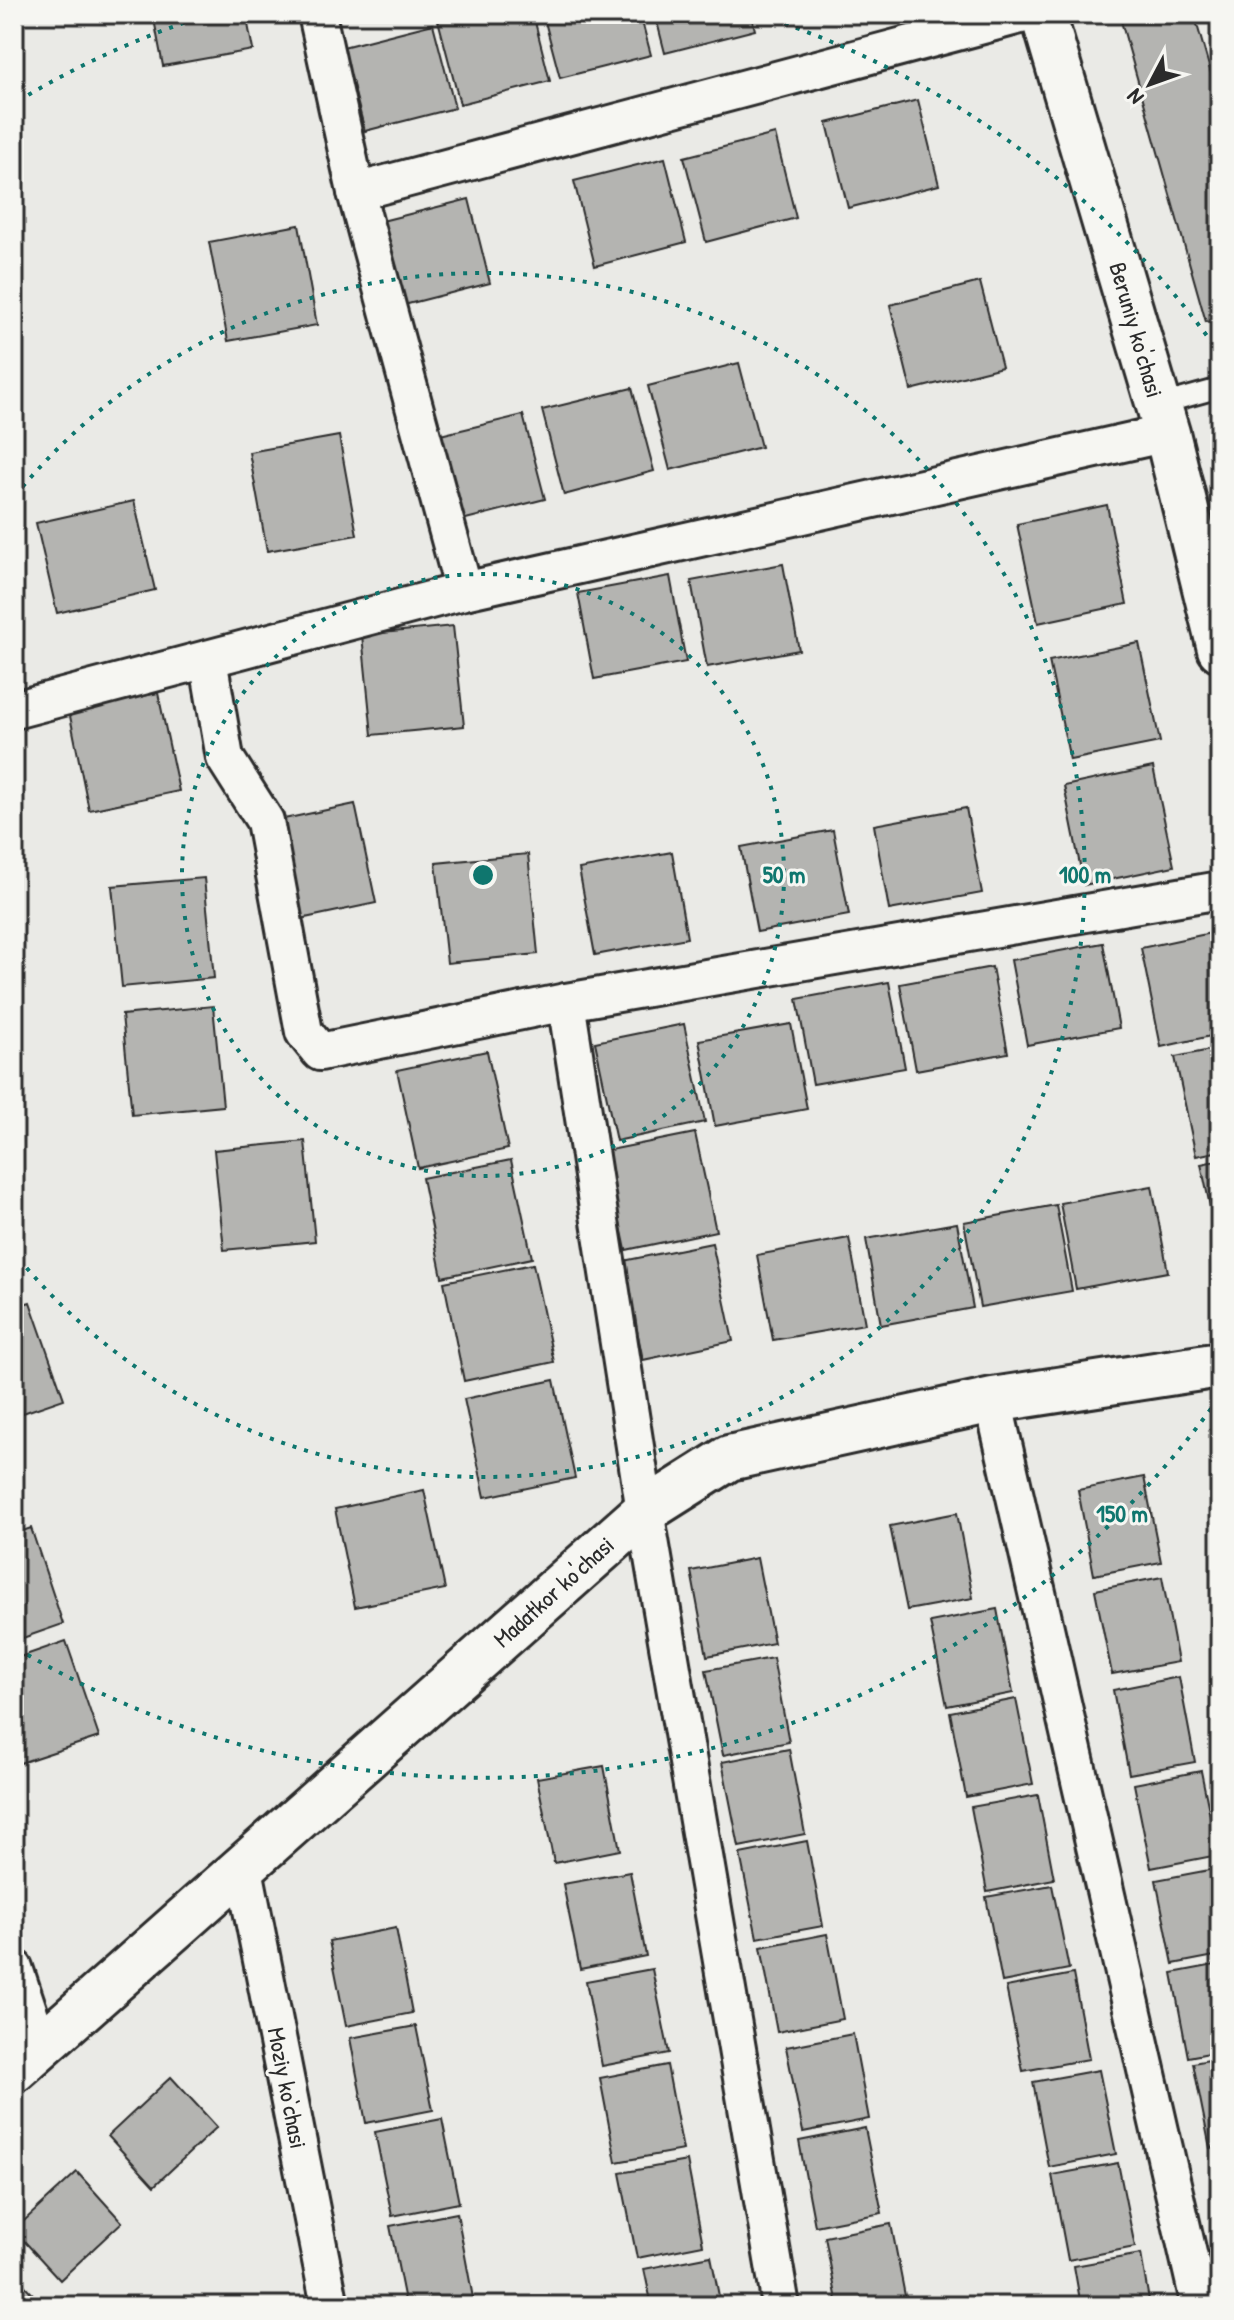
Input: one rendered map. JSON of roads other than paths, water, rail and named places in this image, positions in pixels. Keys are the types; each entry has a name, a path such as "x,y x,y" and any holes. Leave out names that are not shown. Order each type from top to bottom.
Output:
{"street":[{"path":"317,14 356,192 464,591"},
{"path":"356,192 1024,14"},
{"name":"Beruniy ko'chasi","path":"1043,14 1163,419 1220,649"},
{"path":"14,710 464,591 1163,419"},
{"path":"208,659 225,758 265,821 304,1032 320,1052 566,1002 1220,890"},
{"path":"566,1002 645,1511 781,2306"},
{"name":"Madatkor ko'chasi","path":"27,2058 645,1511 729,1458 993,1400 1220,1365"},
{"path":"993,1400 1200,2306"},
{"name":"Moziy ko‘chasi","path":"244,1869 330,2306"},
{"path":"14,1968 27,2058"}],"lane":[{"path":"1163,419 1220,388"}]}
